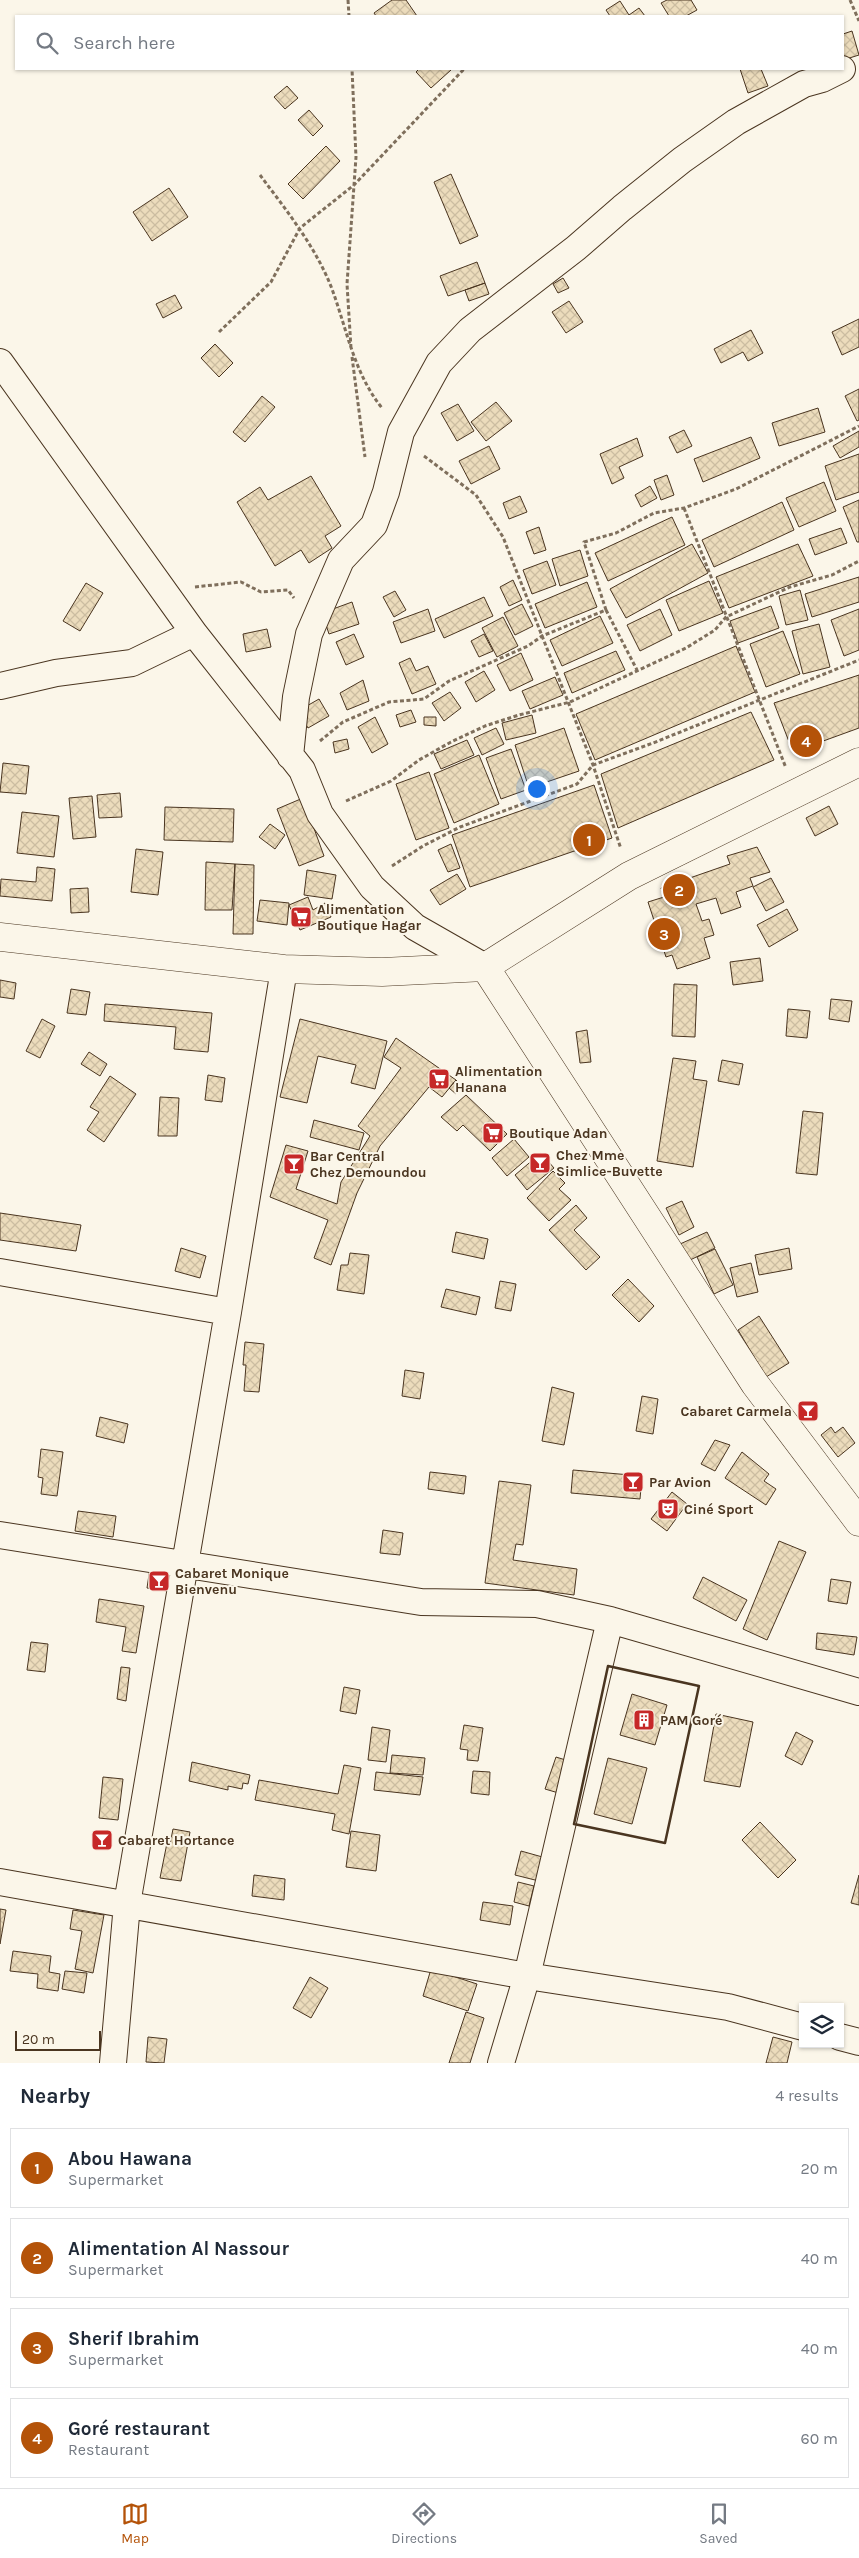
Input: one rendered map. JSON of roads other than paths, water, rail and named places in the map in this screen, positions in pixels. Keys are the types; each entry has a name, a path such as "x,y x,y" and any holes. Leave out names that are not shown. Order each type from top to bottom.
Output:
{"main road":[{"path":"0,938 284,969 382,972 485,967 629,876 859,762"},
{"path":"485,967 755,1384 859,1522"}],"street":[{"path":"844,68 859,60"},
{"path":"296,763 296,697 309,634 340,560 374,525 386,492 401,432 439,363 470,330 576,248 682,160 736,122 804,84 822,79 840,70"},
{"path":"0,362 194,633 296,763 320,814 372,887 415,927 485,967"},
{"path":"0,686 56,673 132,663 194,633"},
{"path":"113,2063 127,1904 228,1312 284,969"},
{"path":"0,1272 228,1312"},
{"path":"0,1536 421,1602 537,1604 610,1620 859,1692"},
{"path":"501,2063 527,1976 610,1620"},
{"path":"0,1882 527,1976 728,2007 799,2026"},
{"path":"844,2038 859,2042"}],"place":[{"name":"Goré restaurant","path":"806,741"},
{"name":"Abou Hawana","path":"589,840"},
{"name":"Alimentation Al Nassour","path":"679,890"},
{"name":"Alimentation Boutique Hagar","path":"301,917"},
{"name":"Sherif Ibrahim","path":"664,934"},
{"name":"Alimentation Hanana","path":"439,1079"},
{"name":"Boutique Adan","path":"493,1133"},
{"name":"Chez Mme Simlice-Buvette","path":"540,1163"},
{"name":"Bar Central Chez Demoundou","path":"294,1164"},
{"name":"Cabaret Carmela","path":"808,1411"},
{"name":"Par Avion","path":"633,1482"},
{"name":"Ciné Sport","path":"668,1509"},
{"name":"Cabaret Monique Bienvenu","path":"159,1581"},
{"name":"PAM Goré","path":"644,1720"},
{"name":"Cabaret Hortance","path":"102,1840"}]}
